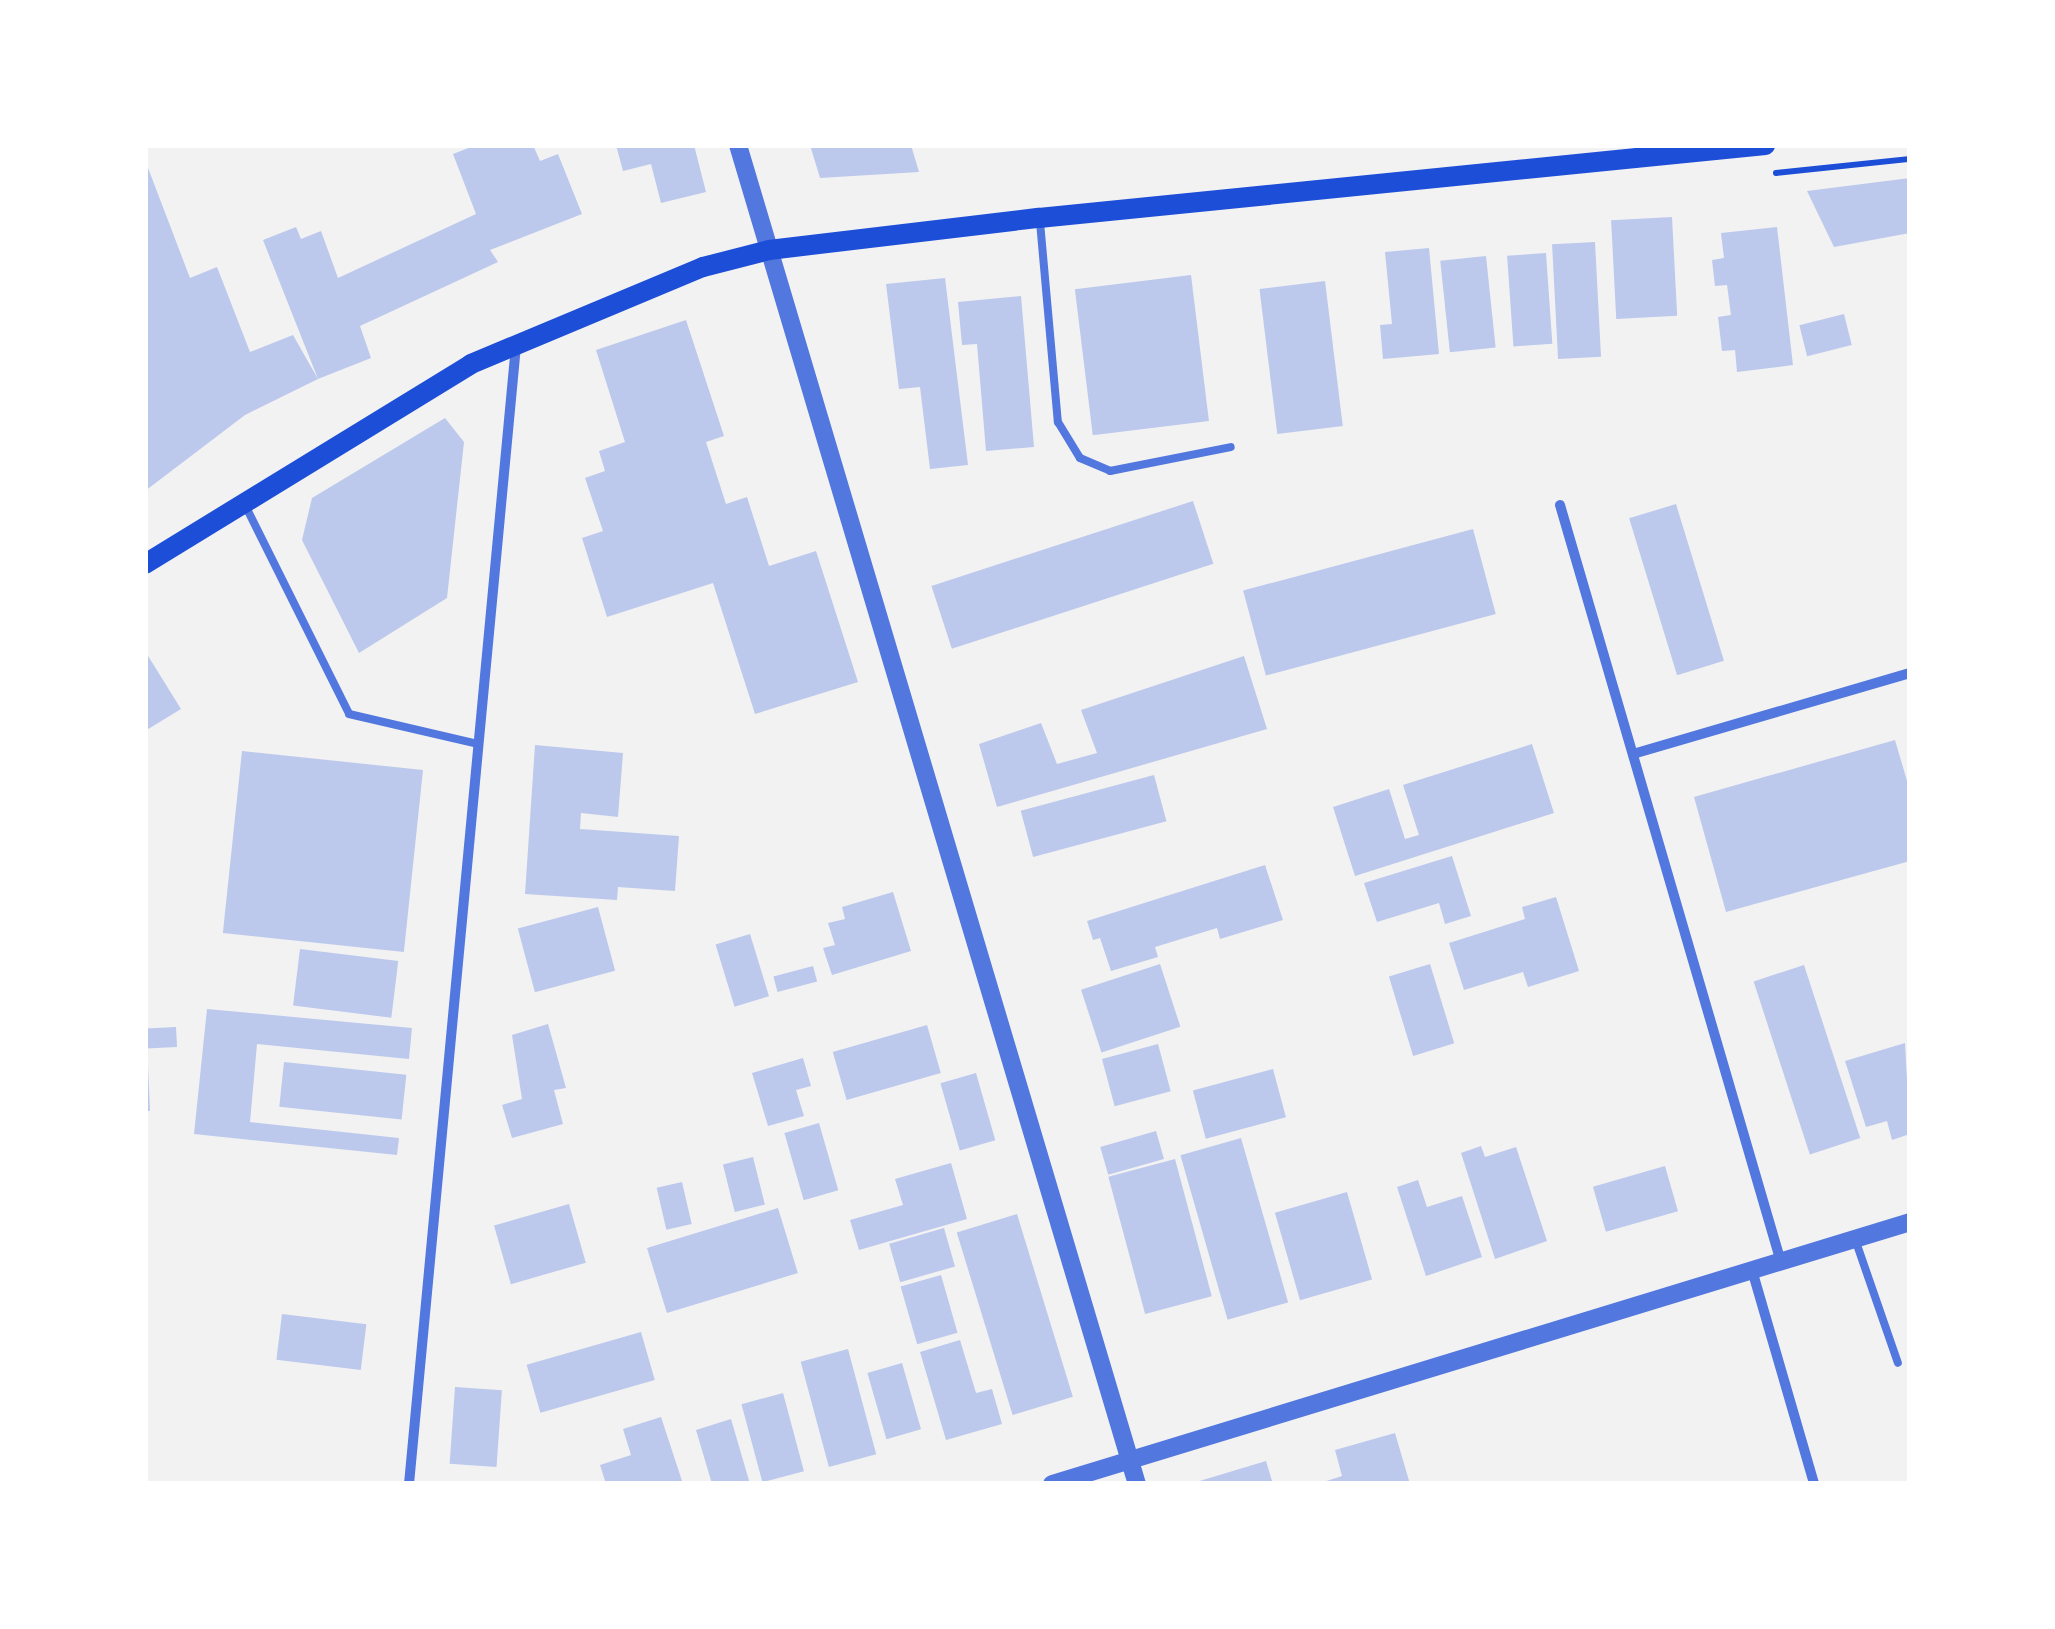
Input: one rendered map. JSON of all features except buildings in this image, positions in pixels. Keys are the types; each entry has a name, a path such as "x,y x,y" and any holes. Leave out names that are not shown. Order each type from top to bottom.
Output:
{"main road":[{"path":"145,564 243,501 516,341 686,274 769,250 1039,218 1766,145"}],"street":[{"path":"738,145 1137,1484"},
{"path":"409,1484 516,341"},
{"path":"1560,505 1781,1262"},
{"path":"1633,754 1910,673"},
{"path":"1052,1484 1910,1222"},
{"path":"1752,1270 1814,1484"}],"lane":[{"path":"1039,218 1058,422 1080,458 1110,471 1232,447"},
{"path":"243,501 349,714 478,744"},
{"path":"1856,1239 1898,1363"}]}
